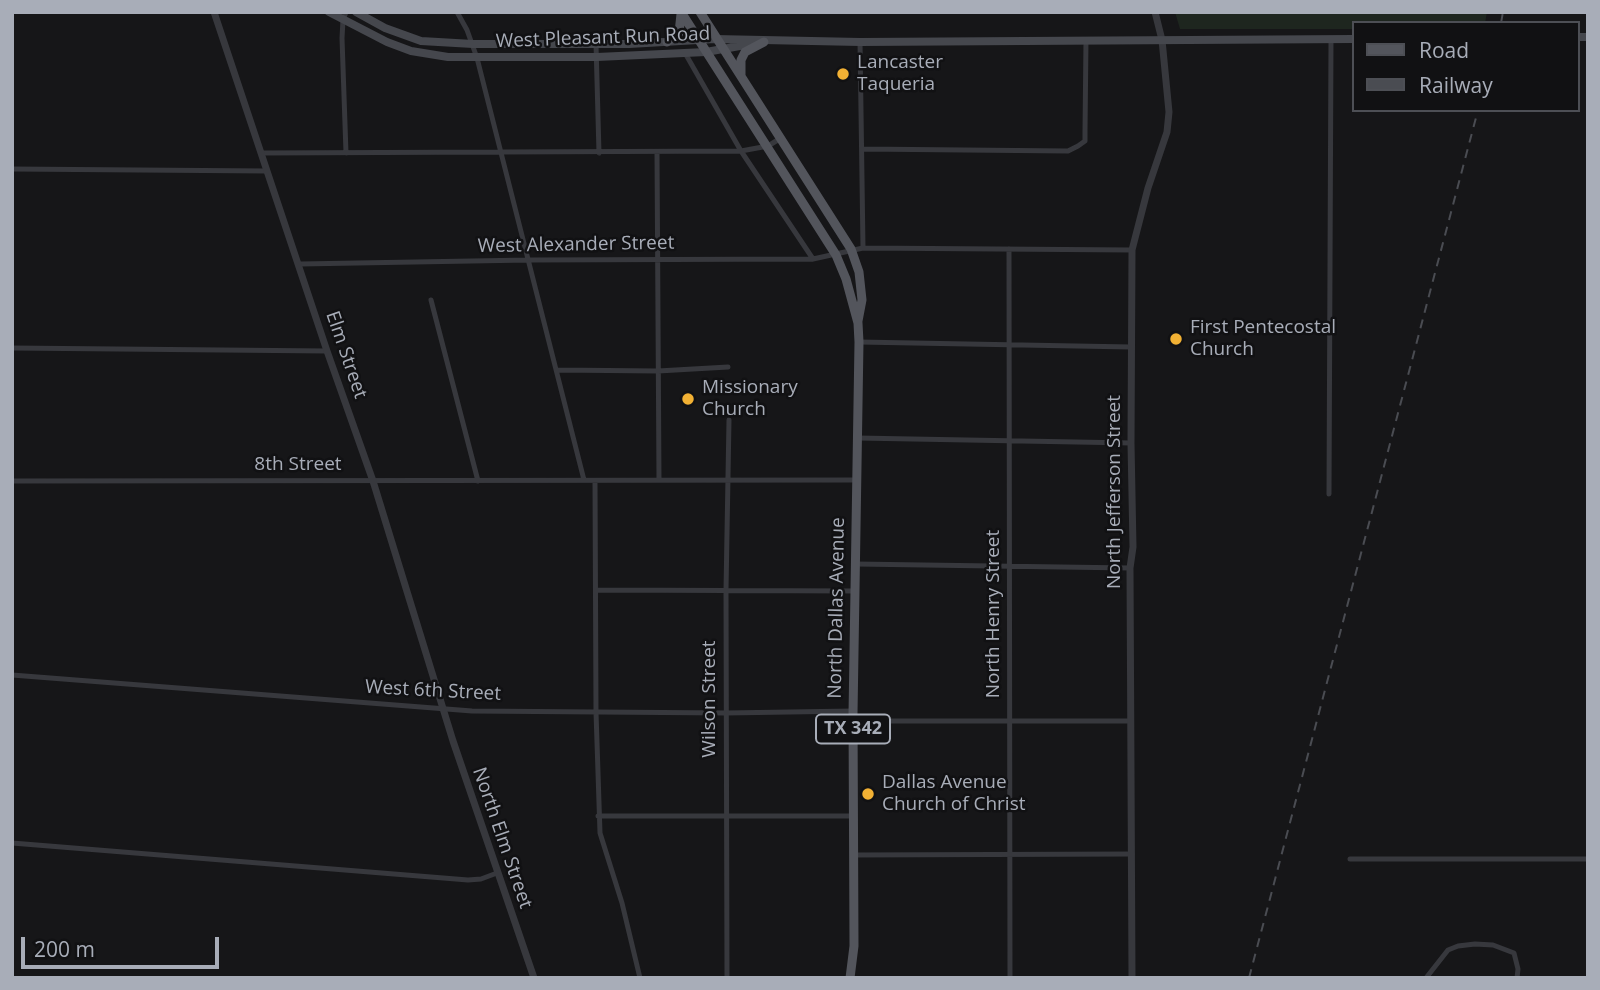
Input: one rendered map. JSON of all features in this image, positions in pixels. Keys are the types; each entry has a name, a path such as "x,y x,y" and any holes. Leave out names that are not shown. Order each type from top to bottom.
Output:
{"main road":[{"name":"West Pleasant Run Road","path":"330,12 344,16 387,42 411,51 448,57 597,57 685,53 723,50 764,42"},
{"name":"West Pleasant Run Road","path":"356,12 385,28 421,41 472,44 596,44 715,39 764,42"},
{"name":"North Dallas Avenue","path":"681,12 836,255 846,279 858,323 853,716 854,946 850,978"},
{"path":"667,42 679,33 681,12"},
{"name":"North Dallas Avenue","path":"700,12 851,249 859,272 862,300 858,323"},
{"path":"741,78 741,60 745,52 764,42 1352,39"}],"street":[{"name":"Elm Street","path":"214,12 373,481 443,709"},
{"path":"457,12 477,58 584,480"},
{"name":"North Jefferson Street","path":"1132,978 1132,250 1148,188 1167,132 1169,97 1162,40 1155,12"},
{"path":"344,16 346,153"},
{"path":"1329,494 1331,39"},
{"path":"862,149 1068,151 1084,141 1086,40"},
{"path":"860,42 863,248"},
{"path":"596,44 598,153"},
{"path":"685,53 741,151 813,260"},
{"path":"262,153 741,151 768,146 781,138"},
{"path":"657,153 659,480"},
{"path":"12,169 267,171"},
{"name":"West Alexander Street","path":"300,264 528,260 813,260 863,248 1132,250"},
{"name":"North Henry Street","path":"1009,249 1007,346 1010,978"},
{"path":"431,300 478,481"},
{"path":"859,342 1131,347"},
{"path":"12,348 327,351"},
{"path":"557,370 658,371 728,367"},
{"name":"Wilson Street","path":"727,978 726,590 729,420"},
{"path":"858,438 1131,443"},
{"path":"640,978 622,903 600,834 598,816 595,481 857,480"},
{"name":"8th Street","path":"12,481 595,481"},
{"path":"856,564 1130,568"},
{"path":"596,590 856,591"},
{"name":"West 6th Street","path":"12,675 443,709 1130,721"},
{"name":"North Elm Street","path":"443,709 534,978"},
{"path":"598,816 854,816"},
{"path":"12,843 468,880 497,873"},
{"path":"853,855 1132,854"},
{"path":"1350,859 1588,859"},
{"path":"1426,978 1448,950 1475,944 1493,945 1514,953 1517,978"}],"shaded area":[{"path":"1175,12 1487,12 1485,21 1352,21 1352,29 1180,29"}],"railway":[{"path":"1501,21 1503,12"},
{"path":"1249,978 1477,112"}],"place":[{"name":"Lancaster Taqueria","path":"843,74"},
{"name":"First Pentecostal Church","path":"1176,339"},
{"name":"Missionary Church","path":"688,399"},
{"name":"Dallas Avenue Church of Christ","path":"868,794"}]}
